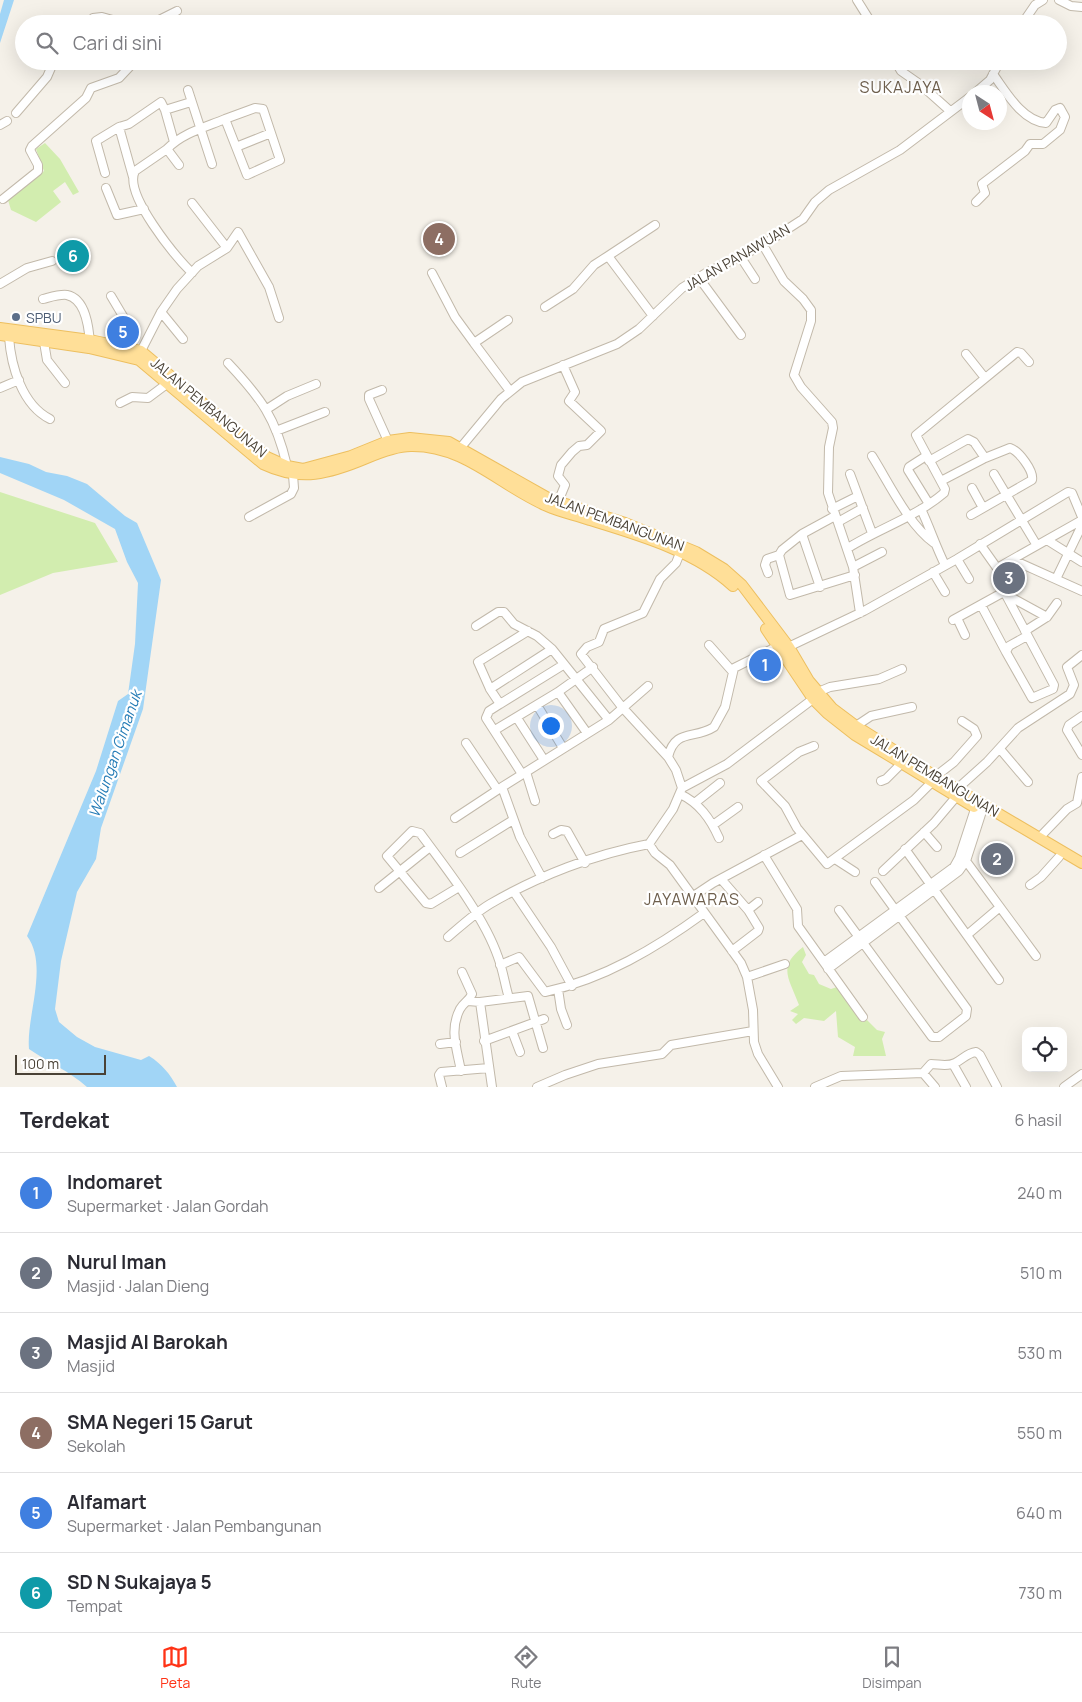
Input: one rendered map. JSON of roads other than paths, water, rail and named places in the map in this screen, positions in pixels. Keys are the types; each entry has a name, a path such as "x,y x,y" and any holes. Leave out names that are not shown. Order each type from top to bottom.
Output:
{"main road":[{"name":"JALAN PEMBANGUNAN","path":"0,328 90,344 139,360 168,383 184,391"},
{"name":"JALAN PEMBANGUNAN","path":"4,336 44,342 128,348 140,351 184,391 267,457 290,470 309,476 396,448 410,446 457,450 558,502 614,523 680,553 696,556"},
{"name":"JALAN PEMBANGUNAN","path":"290,470 326,464 388,441 410,438 448,442 457,450 547,506 660,535 696,556 724,569 742,586 784,646 827,713 855,735 902,763 934,779"},
{"name":"JALAN PEMBANGUNAN","path":"816,696 856,726 934,779 1039,838 1081,866"},
{"name":"JALAN PEMBANGUNAN","path":"980,806 1059,857 1081,866"}],"street":[{"path":"857,0 866,15"},
{"path":"1028,15 1035,5 1043,0"},
{"path":"1059,0 1071,6 1082,7"},
{"path":"169,15 177,11"},
{"path":"16,113 47,77 50,70"},
{"path":"3,198 38,171 38,164 30,150 32,146 86,98 92,88 119,78 127,70"},
{"path":"900,70 921,85 949,110"},
{"path":"984,85 990,80 995,70"},
{"path":"976,202 985,194 982,184 1026,150 1030,144 1042,144 1059,131 1065,117 1060,108 1055,110 1046,123 1033,118 1017,106 993,74"},
{"path":"188,90 212,164"},
{"path":"105,173 96,141 119,127 129,124 162,102 174,142"},
{"path":"165,110 191,102"},
{"name":"JALAN PANAWUAN","path":"457,450 510,391 522,382 617,344 639,329 682,288 763,245 804,218 815,202 829,190 900,150 949,110 962,102"},
{"path":"133,177 135,171 167,150 174,142 200,130 255,108 263,109 280,160 247,175 226,120"},
{"path":"119,127 144,209 151,223 192,273"},
{"path":"236,147 271,133"},
{"path":"167,150 179,165"},
{"path":"106,188 117,215 144,209"},
{"path":"192,203 227,248"},
{"path":"545,307 573,288 594,265 655,225"},
{"path":"140,351 161,312 177,289 206,260 227,248 236,233 240,233 262,278 269,287 279,318"},
{"path":"763,245 784,280 804,299 811,310 811,321 794,375 832,422 833,428 829,447 828,493 848,548 854,571 860,613"},
{"path":"608,256 653,316"},
{"path":"740,256 754,278"},
{"path":"0,284 27,268 52,261"},
{"path":"432,273 455,317 510,391"},
{"path":"699,278 742,335"},
{"path":"43,299 65,294 72,297 84,312 90,344"},
{"path":"111,296 133,333 128,348"},
{"path":"161,312 183,339"},
{"path":"474,344 508,320"},
{"path":"4,336 19,380 34,408 40,414 50,419"},
{"path":"44,342 46,360 65,383"},
{"path":"848,548 872,533 929,504 944,493 945,489 916,435 1017,352 1021,353 1029,362"},
{"path":"966,354 985,378"},
{"path":"228,363 256,393 267,409 290,470 294,488 290,494 249,518"},
{"path":"558,502 565,485 558,476 561,465 578,447 587,445 601,431 569,401 575,392 563,365"},
{"path":"0,388 19,380"},
{"path":"120,403 132,397 148,398 168,383"},
{"path":"267,409 287,396 316,384"},
{"path":"382,390 369,395 369,398 388,441"},
{"path":"276,431 325,412"},
{"path":"929,504 908,468 968,440 974,442 985,458"},
{"path":"941,481 985,458 1014,448 1032,473 1032,480 971,515"},
{"path":"872,456 909,515 925,536 934,543"},
{"path":"850,474 872,533"},
{"path":"994,474 1036,544"},
{"path":"972,488 983,508"},
{"path":"668,757 670,748 677,739 710,730 719,720 731,685 732,671 738,665 860,613 957,559 980,544 1070,492 1082,518 1012,560 995,568 980,544"},
{"path":"768,573 765,562 779,555 782,550 802,534 835,516 858,496"},
{"path":"835,516 863,508"},
{"path":"921,508 932,533 934,543 945,565"},
{"path":"1056,579 1081,529"},
{"path":"802,534 820,587"},
{"path":"1046,540 1082,562"},
{"path":"779,555 790,594 820,587 854,571 882,552"},
{"path":"680,553 676,563 660,579 643,613 604,629 599,642 584,649 582,654 622,708 668,757 676,770 681,791 696,802 713,825 719,838"},
{"path":"957,559 969,579"},
{"path":"1012,560 1082,591"},
{"path":"933,572 945,592"},
{"path":"965,634 955,619 1002,593 1046,617"},
{"path":"982,605 1031,698 1050,690 1054,686 1006,595"},
{"path":"1006,652 1009,646 1046,617 1057,603"},
{"path":"476,626 502,611 514,624 552,649 609,720"},
{"path":"500,704 490,689 479,661 528,632"},
{"path":"709,645 732,671"},
{"path":"490,689 552,649"},
{"path":"883,870 924,832 957,793 1018,728 1073,691 1074,682 1067,667 1082,655"},
{"path":"535,801 524,773 486,716 489,711 563,665"},
{"path":"495,730 517,718 593,668"},
{"path":"448,937 476,914 542,878 585,862 649,844 673,809 681,791 727,764 816,696 830,687 879,679 902,669"},
{"path":"455,818 499,788 609,720 648,686"},
{"path":"1050,690 1056,703"},
{"path":"558,692 587,733"},
{"path":"537,705 564,748"},
{"path":"856,726 871,716 912,707"},
{"path":"1082,716 1069,725 1067,730 1068,736 1082,754"},
{"path":"517,718 544,760"},
{"path":"814,746 799,752 762,781 786,806 802,835 825,863 830,863 854,842 914,800 954,762 977,736 974,729 962,721"},
{"path":"466,743 499,788 520,837 542,878"},
{"path":"1000,749 1028,782"},
{"path":"881,781 891,775 902,763"},
{"path":"1039,838 1067,809 1078,803 1082,777"},
{"path":"696,802 720,783"},
{"path":"826,966 932,886 957,864 980,806"},
{"path":"713,825 738,807"},
{"path":"460,852 514,820"},
{"path":"932,886 956,874 966,861 971,829"},
{"path":"553,834 561,830 567,831 585,862"},
{"path":"459,887 428,904 423,902 387,856 412,832 420,833 459,887 492,942 509,998"},
{"path":"924,832 937,847"},
{"path":"692,897 802,835"},
{"path":"649,844 655,853 670,865 741,963 747,977 753,1010 753,1032 758,1054 778,1087"},
{"path":"379,888 430,847"},
{"path":"905,849 999,980"},
{"path":"764,855 797,908 798,926 864,1017"},
{"path":"1030,885 1041,877 1059,857"},
{"path":"835,859 855,872"},
{"path":"966,861 1036,956"},
{"path":"721,879 748,910 759,928 732,951"},
{"path":"839,910 932,1037 939,1037 966,1016 966,1009 875,882"},
{"path":"514,892 551,947 572,986"},
{"path":"748,910 758,902"},
{"path":"967,935 1000,907"},
{"path":"500,965 515,956 519,957 545,992 572,986 627,962 676,934 704,913"},
{"path":"747,977 785,964"},
{"path":"461,1071 454,1024 462,1005 468,1001 472,994 462,972"},
{"path":"558,989 561,1009 567,1025"},
{"path":"468,1001 480,1002 528,996 543,1048"},
{"path":"480,1002 492,1087"},
{"path":"484,1041 544,1019"},
{"path":"512,1031 520,1052"},
{"path":"537,1087 565,1074 598,1064 662,1054 671,1045 753,1032"},
{"path":"440,1044 456,1042"},
{"path":"816,1087 829,1084 841,1076 923,1073 931,1064 945,1066 954,1064 968,1054 978,1053 997,1087"},
{"path":"954,1064 966,1087"},
{"path":"442,1087 439,1075 441,1072 489,1068"},
{"path":"923,1073 935,1087"},
{"path":"1064,1087 1082,1074"}],"water":[{"path":"4,0 14,0 0,43 0,14"},
{"name":"Walungan Cimanuk","path":"0,457 29,464 46,472 67,476 87,484 125,516 137,523 161,580 143,709 101,828 96,859 77,892 61,961 55,1009 59,1022 77,1037 95,1047 141,1060 149,1056 158,1062 177,1087 87,1087 66,1071 29,1049 37,976 33,948 27,936 96,771 118,701 128,694 135,644 138,583 127,562 115,529 64,500 0,473"}],"place":[{"name":"SMA Negeri 15 Garut","path":"439,239"},
{"name":"SD N Sukajaya 5","path":"73,256"},
{"name":"SPBU","path":"16,317"},
{"name":"Alfamart","path":"123,332"},
{"name":"Masjid Al Barokah","path":"1009,578"},
{"name":"Indomaret","path":"765,665"},
{"name":"Nurul Iman","path":"997,859"}],"district":[{"name":"SUKAJAYA","path":"901,87"},
{"name":"JAYAWARAS","path":"692,899"}]}
